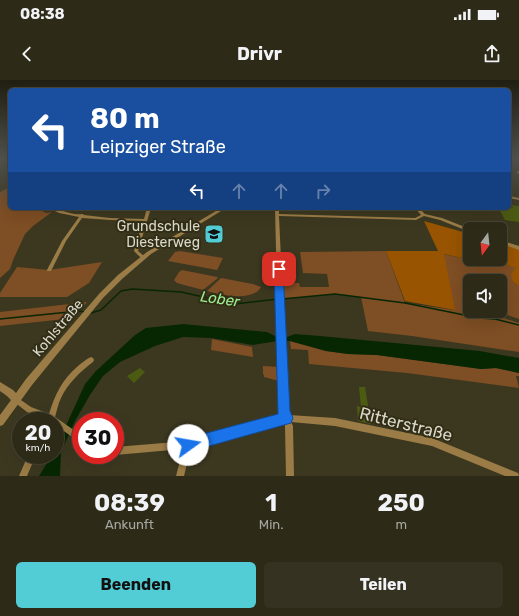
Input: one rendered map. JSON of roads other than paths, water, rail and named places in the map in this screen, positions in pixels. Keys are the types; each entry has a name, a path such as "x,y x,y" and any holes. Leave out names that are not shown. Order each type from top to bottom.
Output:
{"street":[{"path":"58,210 82,215 145,220"},
{"path":"143,257 136,251 148,210"},
{"name":"Kohlstraße","path":"0,422 15,399 100,296 143,257 221,210"},
{"path":"277,210 284,411 289,426 290,476"},
{"path":"419,210 424,215 441,219 463,228"},
{"path":"50,270 64,241 82,215"},
{"path":"278,215 416,219 424,215"},
{"path":"507,244 519,248"},
{"path":"53,412 65,383 71,376 91,360"},
{"path":"0,386 33,412"},
{"path":"124,450 188,445 286,418"},
{"name":"Ritterstraße","path":"286,418 335,422 432,442 515,476"},
{"path":"180,476 188,445"},
{"path":"23,476 28,464"}],"waterway":[{"name":"Lober","path":"91,313 101,310 121,291 132,289 181,292 235,304 278,299"},
{"name":"Lober","path":"282,299 335,294 405,303 479,318 495,319 519,325"},
{"name":"Lober","path":"0,319 79,311 85,312"}],"place":[{"name":"Grundschule Diesterweg","path":"214,234"}]}
